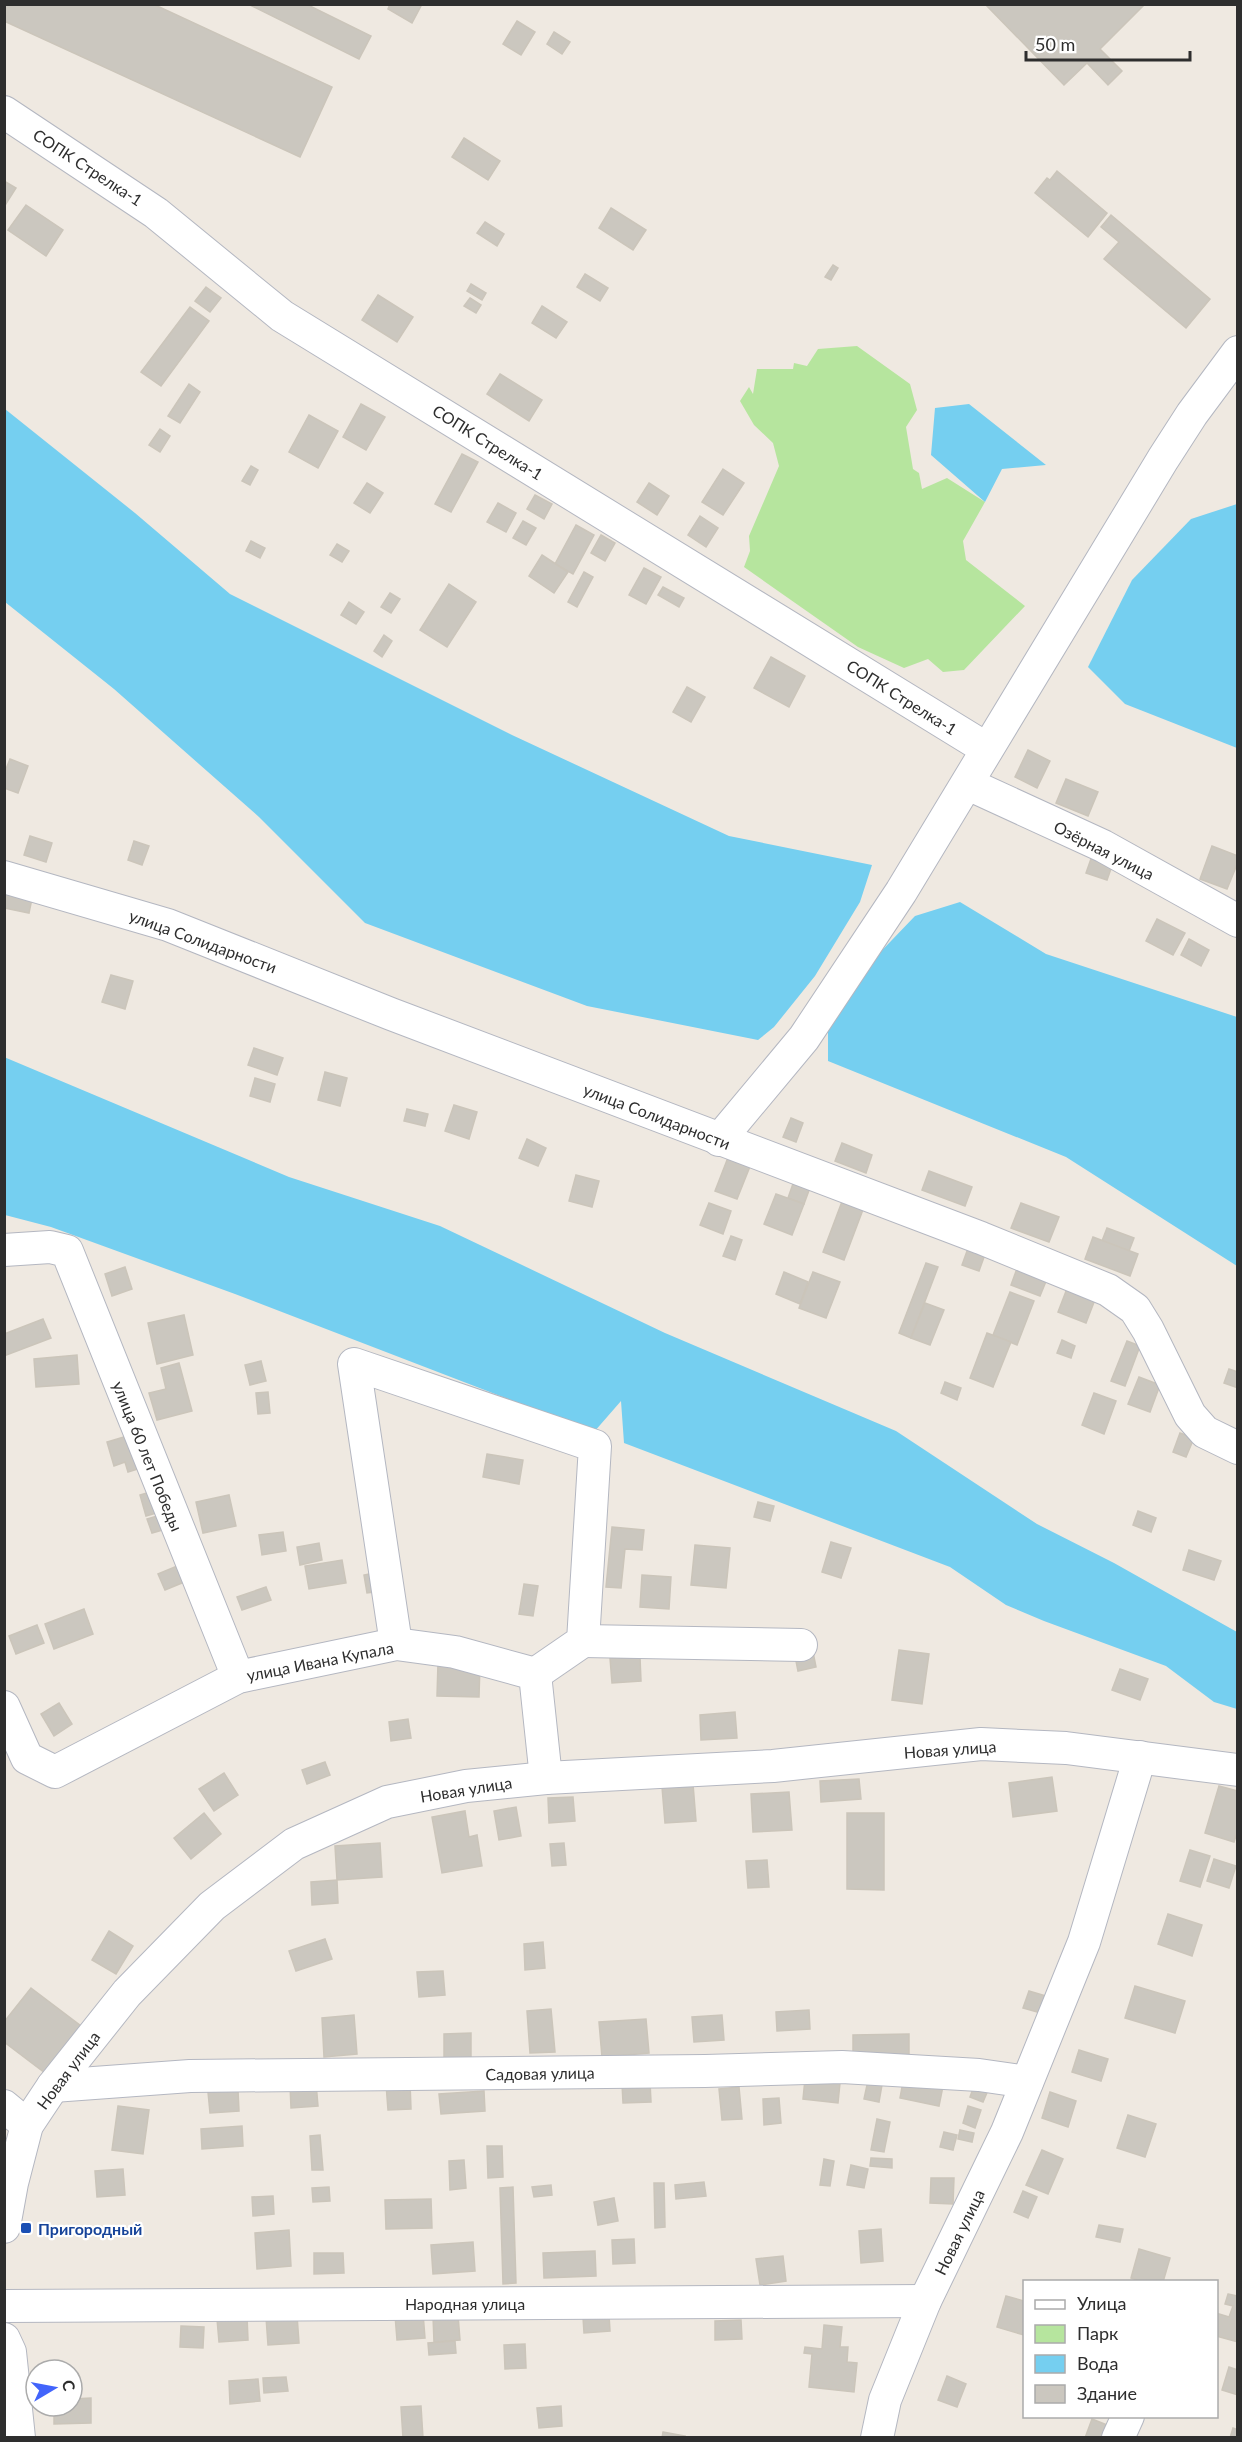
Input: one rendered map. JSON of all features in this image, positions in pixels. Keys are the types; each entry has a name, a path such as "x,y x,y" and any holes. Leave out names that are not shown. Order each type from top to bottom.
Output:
{"street":[{"name":"СОПК Стрелка-1","path":"4,112 156,213 282,316 987,749"},
{"path":"719,1140 804,1038 901,892 1163,459 1192,414 1238,352"},
{"name":"Озёрная улица","path":"968,784 1103,846 1238,921"},
{"name":"улица Солидарности","path":"4,877 168,925 391,1014 981,1238 1108,1290 1135,1309 1190,1415 1205,1432 1238,1448"},
{"name":"улица 60 лет Победы","path":"4,1250 50,1247 67,1251 238,1677"},
{"path":"396,1644 354,1364 595,1446 583,1641"},
{"path":"546,1778 535,1674 583,1641 801,1645"},
{"name":"улица Ивана Купала","path":"4,1707 27,1758 55,1772 238,1677 396,1644 455,1652 535,1674"},
{"name":"Новая улица","path":"4,2227 12,2183 16,2116 53,2085 127,1993 212,1906 294,1844 387,1802 466,1786 546,1778 773,1766 981,1744 1065,1748 1238,1770"},
{"name":"Новая улица","path":"877,2438 885,2400 925,2301 1007,2132 1084,1942 1140,1757"},
{"name":"Садовая улица","path":"53,2085 190,2076 705,2071 842,2067 979,2075 1027,2082"},
{"name":"Народная улица","path":"4,2306 925,2301"},
{"path":"4,2340 10,2352 20,2438"},
{"path":"1118,2438 1127,2418"}],"green space":[{"path":"857,346 910,384 917,410 906,427 913,469 919,473 922,489 947,478 985,502 963,541 966,560 1025,606 964,670 943,672 928,659 904,668 858,647 744,567 750,551 749,536 779,466 773,443 754,425 740,401 749,387 753,394 757,369 793,369 794,363 807,366 818,349"}],"water":[{"path":"969,404 1046,465 1002,469 985,502 931,455 935,408"},
{"path":"5,409 135,513 230,594 512,735 729,836 872,865 860,902 815,976 774,1027 758,1040 587,1006 365,923 259,817 114,689 5,602"},
{"path":"1238,504 1237,748 1125,704 1088,667 1132,580 1191,519"},
{"path":"960,902 1046,954 1237,1017 1237,1266 1066,1157 828,1061 828,1023 867,966 915,916"},
{"path":"4,1057 289,1177 440,1226 665,1333 896,1431 1037,1524 1114,1563 1237,1632 1237,1709 1214,1702 1166,1666 1006,1605 950,1567 624,1443 621,1401 594,1432 235,1294 51,1227 5,1215"}],"building":[{"path":"4,4 153,4 332,87 300,157 4,21"},
{"path":"248,4 306,4 371,36 359,59"},
{"path":"390,4 422,4 412,23 388,9"},
{"path":"985,4 1144,5 1100,49 1122,71 1108,85 1087,63 1064,85"},
{"path":"517,21 535,32 521,55 503,44"},
{"path":"554,32 570,42 562,54 547,44"},
{"path":"464,138 500,161 488,180 452,157"},
{"path":"1057,171 1107,213 1088,237 1035,193 1047,178 1050,180"},
{"path":"4,181 16,188 4,207"},
{"path":"26,205 63,230 46,256 8,230"},
{"path":"611,208 646,230 633,250 599,228"},
{"path":"1111,215 1210,299 1186,328 1104,259 1119,242 1101,227"},
{"path":"485,222 504,234 497,246 477,233"},
{"path":"833,265 838,268 831,280 825,277"},
{"path":"585,274 608,288 600,301 577,287"},
{"path":"471,284 486,293 482,300 467,291"},
{"path":"206,287 221,298 210,312 195,301"},
{"path":"378,295 413,317 397,342 362,320"},
{"path":"470,298 481,305 476,313 464,306"},
{"path":"542,306 567,322 556,338 532,323"},
{"path":"190,307 209,321 161,386 141,372"},
{"path":"500,374 542,400 529,421 487,394"},
{"path":"189,384 200,392 180,423 168,416"},
{"path":"361,404 385,417 366,450 343,437"},
{"path":"309,415 338,431 318,468 289,452"},
{"path":"160,429 170,436 160,452 149,445"},
{"path":"462,454 478,462 451,512 435,504"},
{"path":"251,466 258,470 250,485 242,481"},
{"path":"723,469 744,483 723,515 702,502"},
{"path":"367,483 383,493 370,513 354,503"},
{"path":"649,483 669,496 657,515 637,502"},
{"path":"535,495 552,504 544,519 527,509"},
{"path":"498,503 516,513 506,532 487,522"},
{"path":"700,516 718,528 706,547 688,535"},
{"path":"523,521 536,528 526,545 513,538"},
{"path":"576,525 594,535 573,574 555,564"},
{"path":"601,535 615,543 605,561 591,553"},
{"path":"251,541 265,548 260,558 246,551"},
{"path":"337,544 349,551 342,562 330,555"},
{"path":"542,555 568,572 554,593 529,576"},
{"path":"644,568 661,577 646,604 629,595"},
{"path":"584,572 593,577 577,607 568,602"},
{"path":"449,584 476,602 447,647 420,630"},
{"path":"663,587 684,598 679,607 658,595"},
{"path":"390,593 400,599 391,613 381,607"},
{"path":"349,602 364,612 356,624 341,615"},
{"path":"384,635 392,641 382,657 374,651"},
{"path":"771,657 805,676 789,707 754,688"},
{"path":"687,687 705,697 691,722 673,712"},
{"path":"1028,750 1050,761 1037,788 1015,777"},
{"path":"10,759 28,766 18,793 4,788 4,774"},
{"path":"1066,779 1098,792 1088,816 1056,803"},
{"path":"30,836 52,843 46,862 24,855"},
{"path":"134,841 149,846 142,865 128,860"},
{"path":"1212,846 1238,856 1238,862 1227,889 1200,879"},
{"path":"1092,856 1113,863 1107,880 1086,873"},
{"path":"4,885 34,889 29,913 4,908"},
{"path":"1157,919 1185,933 1173,955 1146,941"},
{"path":"1189,939 1209,950 1201,966 1181,955"},
{"path":"111,975 133,981 125,1009 102,1002"},
{"path":"254,1048 283,1058 277,1075 248,1065"},
{"path":"325,1072 347,1078 340,1106 318,1100"},
{"path":"255,1078 275,1084 270,1102 250,1096"},
{"path":"454,1105 477,1112 469,1139 445,1131"},
{"path":"407,1109 428,1114 425,1126 404,1121"},
{"path":"791,1118 803,1123 796,1142 783,1137"},
{"path":"527,1139 546,1148 538,1166 519,1158"},
{"path":"842,1143 872,1155 866,1173 835,1161"},
{"path":"729,1155 751,1164 737,1199 715,1191"},
{"path":"929,1171 972,1187 965,1206 922,1190"},
{"path":"576,1175 599,1181 592,1207 569,1201"},
{"path":"795,1178 811,1185 804,1204 788,1198"},
{"path":"846,1191 867,1199 844,1260 823,1252"},
{"path":"776,1194 804,1204 792,1235 764,1224"},
{"path":"709,1203 731,1211 723,1234 700,1225"},
{"path":"1021,1203 1059,1217 1049,1242 1011,1228"},
{"path":"1107,1228 1134,1238 1129,1251 1102,1241"},
{"path":"731,1236 742,1240 735,1260 723,1256"},
{"path":"1093,1237 1138,1254 1130,1276 1085,1259"},
{"path":"971,1240 988,1246 979,1271 962,1265"},
{"path":"926,1263 938,1267 911,1338 899,1333"},
{"path":"1019,1263 1049,1274 1040,1296 1011,1285"},
{"path":"125,1267 132,1289 112,1296 105,1274"},
{"path":"784,1272 808,1282 800,1304 776,1294"},
{"path":"813,1272 840,1282 826,1318 799,1308"},
{"path":"1068,1286 1096,1297 1086,1323 1058,1312"},
{"path":"1010,1292 1034,1301 1017,1345 993,1335"},
{"path":"925,1303 944,1310 930,1345 911,1338"},
{"path":"184,1315 193,1355 157,1364 148,1323"},
{"path":"43,1319 51,1338 4,1356 4,1334"},
{"path":"987,1333 1011,1342 993,1387 970,1378"},
{"path":"1062,1340 1075,1346 1071,1358 1057,1353"},
{"path":"1127,1341 1140,1346 1125,1386 1111,1381"},
{"path":"77,1355 79,1384 36,1387 34,1359"},
{"path":"261,1361 266,1381 250,1385 245,1365"},
{"path":"179,1363 192,1411 157,1420 149,1393 166,1389 161,1368"},
{"path":"1229,1369 1238,1372 1238,1388 1224,1383"},
{"path":"1139,1377 1160,1385 1150,1412 1128,1404"},
{"path":"945,1382 961,1388 957,1400 941,1393"},
{"path":"268,1392 270,1413 258,1414 256,1393"},
{"path":"1094,1393 1116,1401 1104,1434 1082,1425"},
{"path":"1180,1433 1194,1438 1186,1457 1173,1452"},
{"path":"134,1434 144,1467 128,1472 125,1462 114,1466 107,1442"},
{"path":"487,1454 523,1460 519,1484 483,1477"},
{"path":"157,1490 163,1511 146,1516 140,1495"},
{"path":"229,1495 236,1526 203,1533 196,1502"},
{"path":"758,1502 774,1506 770,1521 754,1517"},
{"path":"1138,1511 1156,1518 1151,1532 1133,1525"},
{"path":"167,1513 163,1530 152,1533 147,1519"},
{"path":"612,1527 644,1530 642,1550 625,1549 621,1588 606,1587"},
{"path":"283,1532 286,1551 262,1555 259,1535"},
{"path":"831,1542 851,1548 841,1578 822,1572"},
{"path":"319,1543 322,1560 300,1565 297,1547"},
{"path":"695,1545 730,1548 726,1588 691,1585"},
{"path":"1189,1550 1221,1561 1214,1580 1183,1570"},
{"path":"342,1560 346,1583 309,1589 305,1566"},
{"path":"187,1562 194,1578 165,1590 158,1574"},
{"path":"379,1572 382,1591 367,1593 364,1575"},
{"path":"642,1575 671,1577 669,1609 640,1607"},
{"path":"524,1584 538,1586 533,1616 519,1614"},
{"path":"266,1587 271,1600 242,1610 237,1597"},
{"path":"84,1609 93,1634 54,1649 45,1624"},
{"path":"37,1625 44,1643 16,1654 9,1636"},
{"path":"899,1650 929,1654 922,1704 892,1700"},
{"path":"813,1652 816,1667 798,1671 795,1656"},
{"path":"640,1657 641,1681 612,1683 610,1658"},
{"path":"438,1663 480,1664 479,1697 437,1696"},
{"path":"1120,1669 1148,1679 1140,1700 1112,1690"},
{"path":"59,1703 72,1724 54,1736 41,1714"},
{"path":"735,1712 737,1738 701,1740 700,1715"},
{"path":"408,1719 411,1738 391,1741 389,1722"},
{"path":"325,1762 330,1775 307,1784 302,1770"},
{"path":"224,1773 238,1795 214,1811 199,1789"},
{"path":"1052,1777 1057,1811 1013,1817 1009,1783"},
{"path":"859,1779 861,1799 821,1802 820,1781"},
{"path":"693,1784 696,1821 665,1823 662,1787"},
{"path":"1219,1786 1238,1791 1238,1830 1234,1842 1205,1833"},
{"path":"789,1792 792,1830 753,1832 751,1794"},
{"path":"573,1797 575,1821 549,1823 548,1798"},
{"path":"516,1807 521,1836 499,1840 494,1811"},
{"path":"465,1811 469,1837 477,1835 482,1866 442,1873 432,1817"},
{"path":"204,1813 221,1834 191,1859 174,1838"},
{"path":"847,1813 884,1813 884,1890 847,1889"},
{"path":"380,1843 382,1877 337,1880 335,1846"},
{"path":"564,1843 566,1865 552,1866 550,1844"},
{"path":"1190,1850 1210,1856 1200,1887 1180,1881"},
{"path":"1214,1859 1236,1866 1229,1888 1207,1881"},
{"path":"767,1860 769,1887 748,1888 746,1861"},
{"path":"337,1880 338,1903 312,1905 311,1882"},
{"path":"1168,1914 1202,1925 1192,1956 1158,1944"},
{"path":"109,1931 133,1946 116,1974 92,1960"},
{"path":"325,1939 332,1959 296,1971 289,1951"},
{"path":"543,1942 545,1968 525,1970 524,1944"},
{"path":"443,1971 445,1995 419,1997 417,1972"},
{"path":"1135,1986 1185,2001 1175,2033 1125,2018"},
{"path":"31,1988 81,2026 45,2073 4,2042 4,2022"},
{"path":"1029,1991 1046,1996 1041,2013 1023,2008"},
{"path":"551,2009 555,2052 530,2053 527,2011"},
{"path":"809,2010 810,2029 777,2031 776,2012"},
{"path":"354,2015 357,2054 324,2057 322,2018"},
{"path":"722,2015 724,2040 694,2042 692,2017"},
{"path":"646,2019 649,2053 602,2057 599,2022"},
{"path":"471,2033 471,2063 444,2063 444,2034"},
{"path":"909,2034 909,2056 853,2057 853,2035"},
{"path":"1079,2050 1108,2059 1101,2081 1072,2072"},
{"path":"869,2076 883,2079 879,2102 864,2099"},
{"path":"904,2077 943,2086 939,2106 900,2098"},
{"path":"805,2079 840,2083 838,2103 803,2099"},
{"path":"410,2082 411,2109 388,2110 386,2084"},
{"path":"650,2082 651,2102 623,2103 622,2084"},
{"path":"316,2083 318,2106 291,2108 290,2085"},
{"path":"975,2083 989,2088 983,2102 970,2097"},
{"path":"739,2087 742,2119 722,2120 719,2089"},
{"path":"238,2090 239,2111 210,2113 208,2092"},
{"path":"484,2091 485,2111 441,2114 439,2094"},
{"path":"1050,2092 1076,2101 1068,2127 1042,2118"},
{"path":"779,2098 781,2123 764,2125 763,2099"},
{"path":"118,2106 149,2110 143,2154 112,2150"},
{"path":"968,2106 981,2110 975,2128 963,2123"},
{"path":"1128,2115 1156,2124 1145,2157 1117,2148"},
{"path":"877,2119 890,2122 884,2152 871,2150"},
{"path":"242,2126 243,2146 202,2149 201,2129"},
{"path":"960,2130 974,2133 972,2142 958,2139"},
{"path":"944,2132 957,2135 953,2150 940,2147"},
{"path":"320,2135 323,2170 312,2170 310,2136"},
{"path":"487,2146 502,2146 503,2177 488,2178"},
{"path":"1042,2150 1063,2159 1048,2194 1026,2185"},
{"path":"871,2158 892,2159 892,2168 870,2166"},
{"path":"824,2159 834,2161 830,2186 820,2185"},
{"path":"464,2160 466,2188 450,2190 449,2161"},
{"path":"851,2165 868,2169 864,2188 847,2185"},
{"path":"123,2169 125,2195 97,2197 95,2171"},
{"path":"931,2178 954,2178 953,2204 930,2203"},
{"path":"704,2182 706,2196 676,2199 675,2185"},
{"path":"654,2183 664,2183 665,2227 655,2228"},
{"path":"551,2185 552,2195 534,2197 532,2187"},
{"path":"329,2187 330,2201 313,2202 312,2188"},
{"path":"513,2187 516,2283 503,2284 500,2188"},
{"path":"1023,2191 1037,2197 1028,2218 1014,2212"},
{"path":"273,2196 274,2214 253,2216 252,2197"},
{"path":"614,2198 618,2221 598,2225 594,2202"},
{"path":"431,2199 432,2228 386,2229 385,2200"},
{"path":"1099,2225 1123,2229 1120,2242 1096,2237"},
{"path":"881,2229 883,2261 861,2263 859,2231"},
{"path":"289,2230 291,2266 257,2269 255,2233"},
{"path":"634,2239 635,2263 613,2264 612,2240"},
{"path":"473,2242 475,2271 433,2274 431,2245"},
{"path":"1139,2249 1170,2258 1164,2280 1131,2278"},
{"path":"595,2251 596,2276 544,2278 543,2253"},
{"path":"314,2253 343,2253 344,2273 314,2274"},
{"path":"783,2256 786,2281 760,2285 756,2259"},
{"path":"1228,2294 1238,2296 1238,2342 1218,2337 1218,2314 1229,2317 1233,2306 1225,2304"},
{"path":"1006,2296 1023,2301 1023,2335 997,2327"},
{"path":"423,2313 425,2338 397,2340 395,2315"},
{"path":"297,2315 299,2343 268,2345 266,2317"},
{"path":"458,2315 460,2340 434,2342 433,2316"},
{"path":"609,2315 610,2331 584,2333 583,2317"},
{"path":"247,2316 248,2340 219,2342 217,2319"},
{"path":"741,2320 742,2339 715,2340 715,2321"},
{"path":"824,2325 842,2327 840,2347 848,2347 847,2362 857,2363 854,2392 809,2387 812,2354 804,2353 805,2347 822,2349"},
{"path":"181,2326 204,2327 203,2348 180,2347"},
{"path":"455,2341 456,2353 429,2355 428,2343"},
{"path":"525,2344 526,2368 505,2369 504,2345"},
{"path":"1229,2367 1238,2370 1238,2395 1222,2390"},
{"path":"947,2376 966,2384 957,2407 938,2400"},
{"path":"286,2377 288,2391 264,2393 263,2378"},
{"path":"258,2379 260,2401 230,2404 229,2381"},
{"path":"84,2398 91,2398 91,2423 54,2424 54,2418 84,2418"},
{"path":"421,2406 423,2438 403,2438 401,2407"},
{"path":"561,2406 562,2426 539,2428 537,2408"},
{"path":"1092,2419 1107,2425 1102,2438 1085,2438"},
{"path":"1233,2428 1238,2430 1238,2438 1230,2438"},
{"path":"663,2432 685,2436 684,2438 662,2438"}],"place":[{"name":"Пригородный","path":"26,2228"}]}
